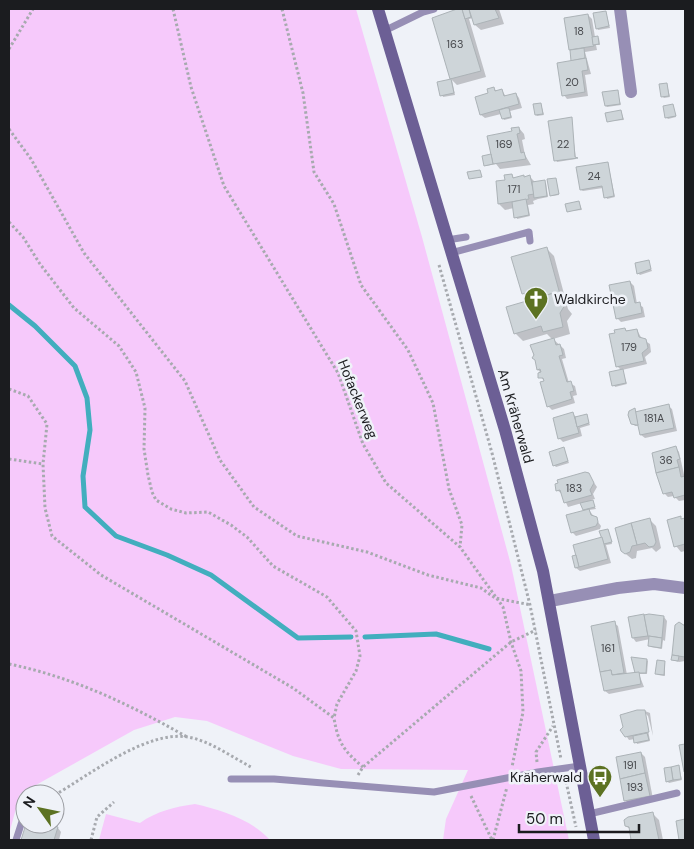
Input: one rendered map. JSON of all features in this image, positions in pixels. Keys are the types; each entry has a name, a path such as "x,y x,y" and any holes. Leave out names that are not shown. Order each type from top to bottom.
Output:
{"main road":[{"name":"Am Kräherwald","path":"378,9 505,430 550,602 594,840"}],"street":[{"path":"620,9 631,92"},
{"path":"550,602 618,588 654,584 685,588"}],"lane":[{"path":"384,31 423,12 434,9"},
{"path":"451,253 529,232 530,240"},
{"path":"447,240 466,237"},
{"path":"231,779 274,779 434,792 580,766"},
{"path":"589,814 677,793"}],"path":[{"path":"9,49 33,9"},
{"name":"Hofackerweg","path":"173,9 191,86 224,186 338,373 363,444 386,483 460,547 495,598 503,606 520,671 522,712 509,778 493,840"},
{"path":"282,9 303,93 314,172 334,204 361,285 408,350 432,403 449,489 462,525 460,547"},
{"path":"9,130 31,159 84,253 185,381 220,460 254,507 297,536 367,552 428,576 481,588 495,598 530,605"},
{"path":"9,222 23,237 40,264 74,308 119,346 136,372 145,408 144,449 148,475 156,500 171,509 186,513 208,512 231,525 247,537 273,566 328,597 356,631 360,656 356,671 337,704 334,718 337,737 346,753 363,767"},
{"path":"439,264 492,453 536,629 577,832"},
{"path":"9,389 28,396 47,424 43,464 45,508 52,536 101,575 293,688 334,718"},
{"path":"9,460 43,464"},
{"path":"350,786 363,767 511,642 536,629"},
{"path":"9,664 76,683 137,708 188,737 208,744 274,779"},
{"path":"538,772 536,752 554,725"},
{"path":"65,789 150,742 188,737"},
{"path":"91,840 97,817 114,802"},
{"path":"475,806 493,840"}],"shaded area":[{"path":"9,9 356,9 422,237 511,565 569,840 443,840 446,819 468,770 341,769 293,756 207,721 175,717 134,730 38,784 15,784 15,812 9,834"},
{"path":"195,804 235,816 254,826 270,840 99,840 106,814 140,823 166,810"}],"building":[{"path":"462,9 481,71 450,79 432,18"},
{"path":"462,9 469,9 471,17 465,19"},
{"path":"469,9 495,9 499,18 474,25"},
{"path":"606,11 609,26 596,29 593,13"},
{"path":"588,14 594,46 569,50 564,18"},
{"path":"598,36 599,44 593,45 592,37"},
{"path":"584,48 585,58 571,61 570,50"},
{"path":"586,58 588,70 582,71 585,92 562,96 557,63"},
{"path":"451,79 454,93 440,96 437,82"},
{"path":"667,83 669,96 661,97 659,84"},
{"path":"494,87 495,91 502,89 504,96 516,93 519,104 480,115 475,97 488,93 487,89"},
{"path":"618,90 620,104 605,106 602,92"},
{"path":"541,103 543,114 535,115 533,104"},
{"path":"673,104 676,116 665,118 663,106"},
{"path":"509,108 511,117 502,119 499,110"},
{"path":"621,110 623,119 607,122 605,113"},
{"path":"572,117 575,157 578,158 554,161 548,121"},
{"path":"519,127 520,133 517,134 521,153 524,152 526,159 493,164 487,136 512,131 511,128"},
{"path":"491,154 493,164 484,166 482,156"},
{"path":"608,162 614,196 604,198 602,186 580,190 576,167"},
{"path":"480,170 482,177 469,179 467,172"},
{"path":"512,174 513,178 530,175 534,194 528,195 529,199 498,204 496,181 505,180 504,175"},
{"path":"556,178 559,194 550,196 547,179"},
{"path":"545,180 547,196 534,198 532,182"},
{"path":"526,199 529,215 514,218 512,202"},
{"path":"579,201 581,209 567,212 565,204"},
{"path":"547,247 560,300 556,300 554,293 532,299 530,292 522,294 511,257"},
{"path":"649,260 651,269 637,274 635,263"},
{"path":"630,281 635,303 640,302 642,313 616,319 609,285"},
{"name":"Waldkirche","path":"554,293 556,300 560,300 565,305 560,313 563,327 543,332 541,326 514,334 506,307"},
{"path":"625,328 626,331 637,329 639,337 646,339 648,348 642,353 644,361 616,367 609,334 615,333 614,330"},
{"path":"554,338 556,345 560,344 563,355 559,356 567,382 571,381 574,391 570,392 572,399 547,407 540,382 544,381 543,378 538,378 538,373 541,372 540,369 537,370 535,360 532,358 534,355 530,345"},
{"path":"623,369 626,383 612,386 609,372"},
{"path":"669,404 674,428 640,435 635,412"},
{"path":"635,408 638,425 631,424 628,415 629,411"},
{"path":"573,412 579,433 558,439 553,418"},
{"path":"587,414 589,423 577,427 575,417"},
{"path":"676,446 680,459 677,460 679,467 656,473 652,453"},
{"path":"564,447 568,461 553,466 549,452"},
{"path":"679,467 681,477 685,476 685,495 674,498 672,492 663,494 656,473"},
{"path":"585,472 589,473 594,483 590,490 592,495 564,503 560,490 556,491 555,484 558,483 557,480"},
{"path":"593,500 595,507 583,510 580,503"},
{"path":"589,509 591,515 597,517 598,522 596,526 571,533 566,515"},
{"path":"681,516 681,519 685,518 685,544 674,547 667,520"},
{"path":"650,518 656,542 654,546 649,547 645,543 637,545 631,523"},
{"path":"631,523 637,545 632,546 630,552 625,554 621,551 615,528"},
{"path":"608,529 612,542 604,544 599,531"},
{"path":"602,537 608,559 579,567 573,545"},
{"path":"576,555 579,567 575,568 572,556"},
{"path":"644,614 648,636 632,638 628,617"},
{"path":"644,615 664,616 662,638 648,636"},
{"path":"615,621 624,673 612,675 611,670 600,672 591,626"},
{"path":"679,622 685,626 685,657 672,655 675,625"},
{"path":"649,636 662,638 661,648 648,646"},
{"path":"672,655 679,656 678,661 671,660"},
{"path":"631,657 647,659 646,673 635,673"},
{"path":"657,660 665,661 664,675 655,674"},
{"path":"611,670 612,675 639,672 641,684 604,691 600,672"},
{"path":"637,710 645,710 649,732 625,737 620,730 623,727 620,715"},
{"path":"647,733 649,740 634,743 633,736"},
{"path":"685,744 685,772 684,772 679,745"},
{"path":"641,752 645,773 620,779 616,757"},
{"path":"679,765 681,779 673,780 671,767"},
{"path":"671,767 673,780 666,782 664,768"},
{"path":"645,773 650,796 624,801 620,779"},
{"path":"653,812 659,840 631,840 629,827 625,826 624,820 628,817"},
{"path":"685,819 685,840 679,840 676,821"},
{"path":"23,834 56,834 54,840 21,840"}],"waterway":[{"path":"9,305 35,326 75,366 87,398 90,430 83,476 85,507 116,536 167,555 211,575 298,638 351,637"},
{"path":"365,637 436,634 489,649"}],"place":[{"name":"Waldkirche","path":"536,320"},
{"name":"Kräherwald","path":"600,798"}]}
